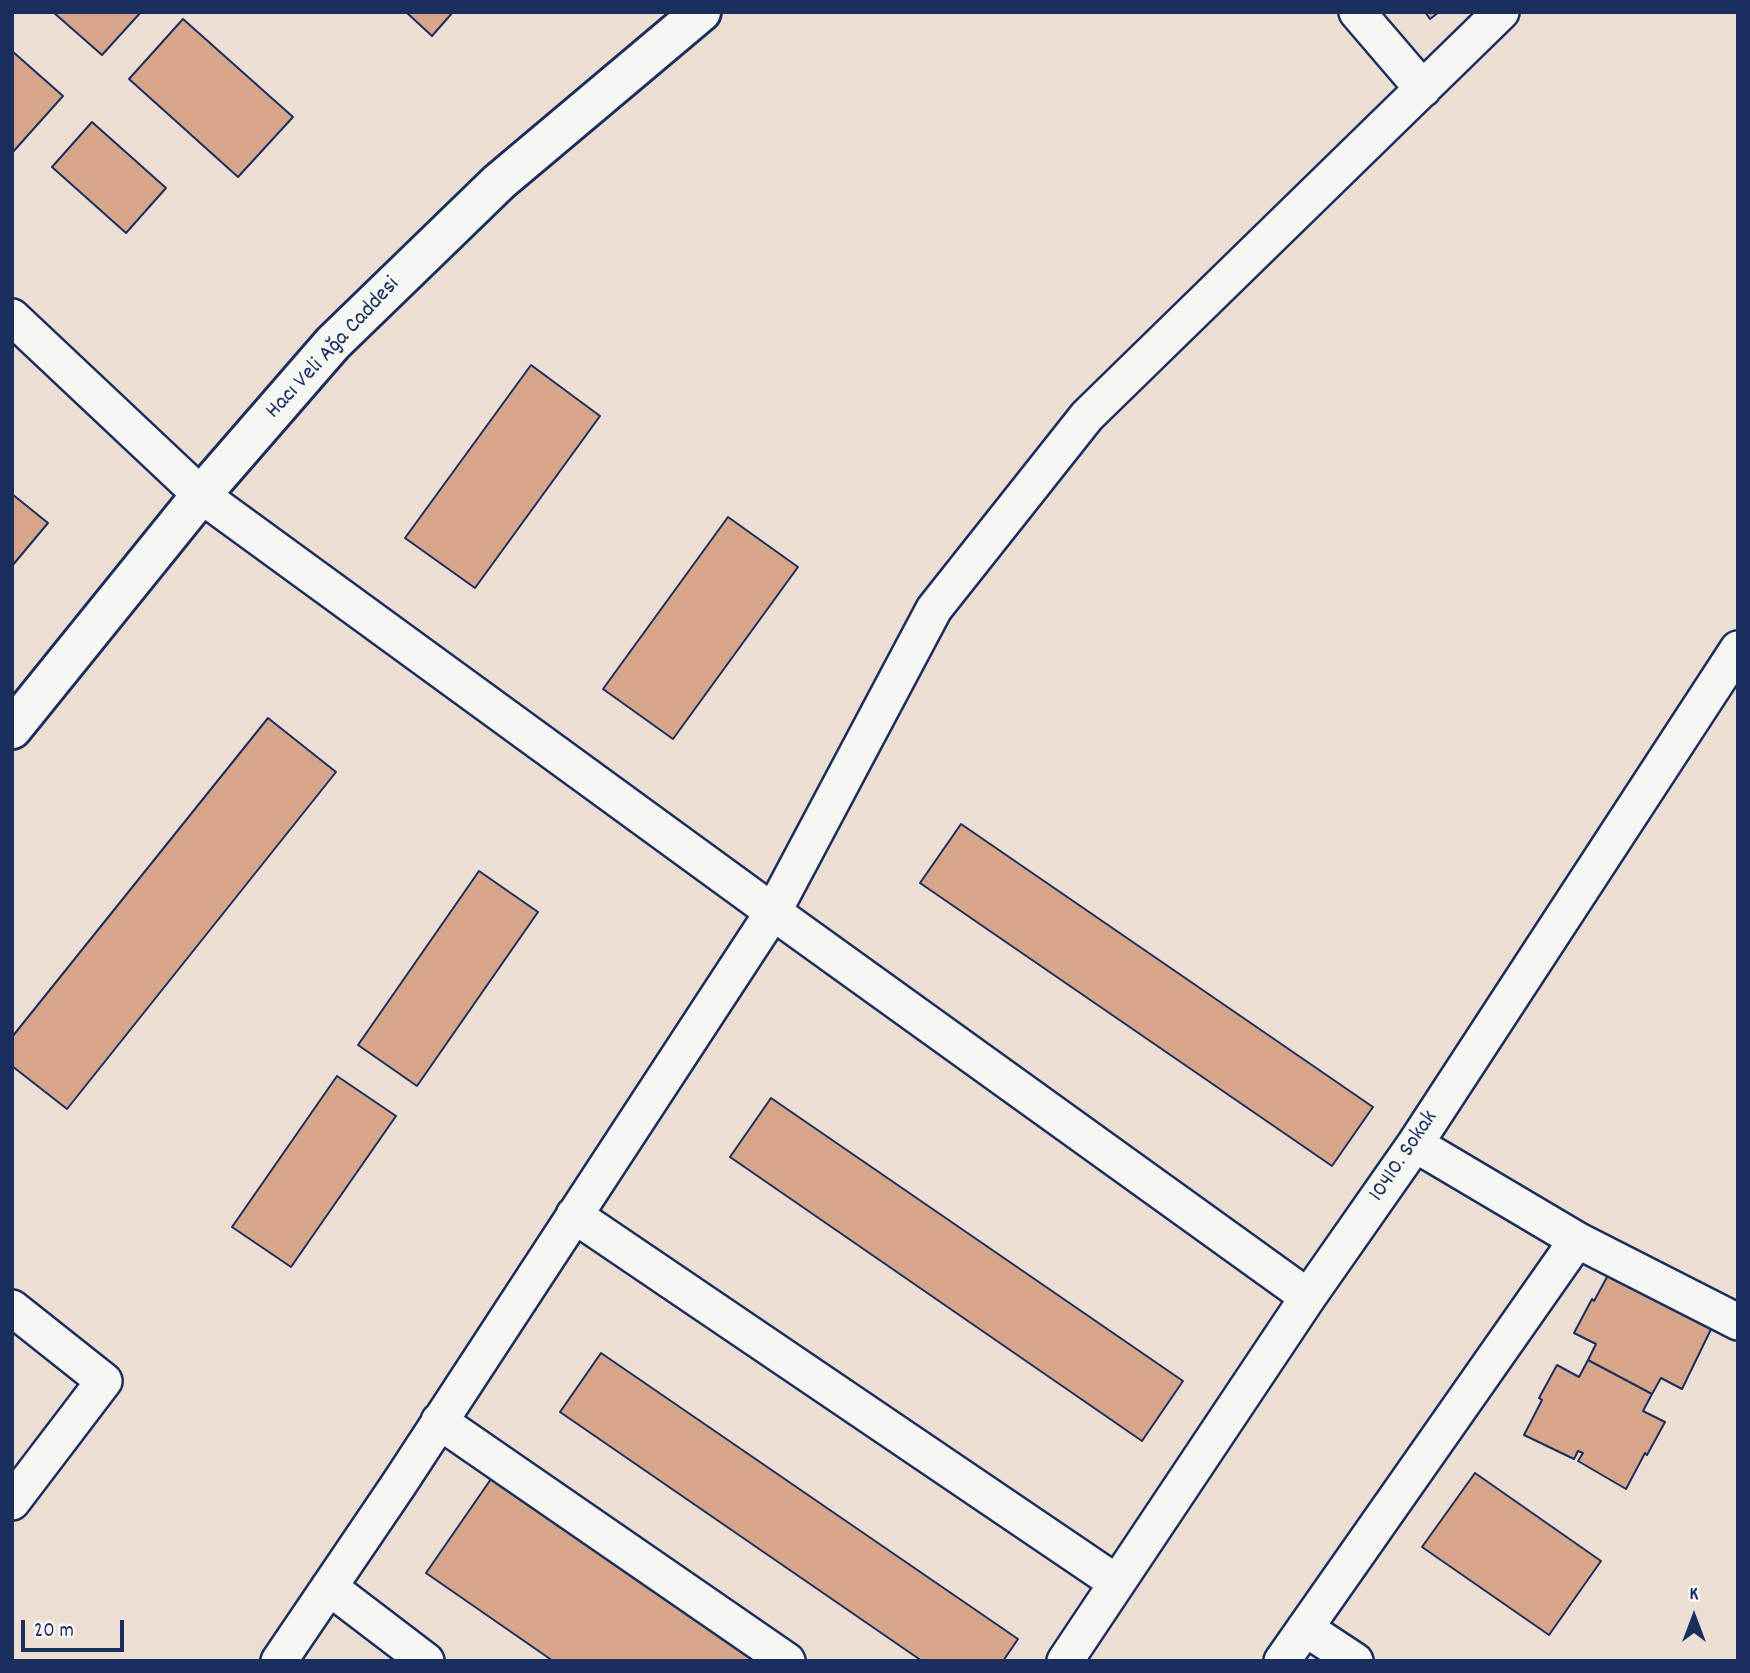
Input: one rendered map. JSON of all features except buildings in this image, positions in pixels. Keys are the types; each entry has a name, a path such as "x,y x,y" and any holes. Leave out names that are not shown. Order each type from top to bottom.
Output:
{"street":[{"name":"Hacı Veli Ağa Caddesi","path":"12,729 201,495 333,343 499,183 701,12"},
{"path":"1357,12 1423,89"},
{"path":"279,1661 773,912 934,609 1087,416 1501,12"},
{"path":"14,321 201,495 773,912 1308,1297"},
{"name":"10410. Sokak","path":"1065,1661 1308,1297 1415,1144 1738,649"},
{"path":"1415,1144 1577,1240 1738,1322"},
{"path":"574,1215 1117,1583"},
{"path":"1282,1661 1577,1240"},
{"path":"12,1308 104,1381 12,1502"},
{"path":"439,1421 787,1661"},
{"path":"328,1587 426,1661"},
{"path":"1305,1628 1355,1661"}]}
